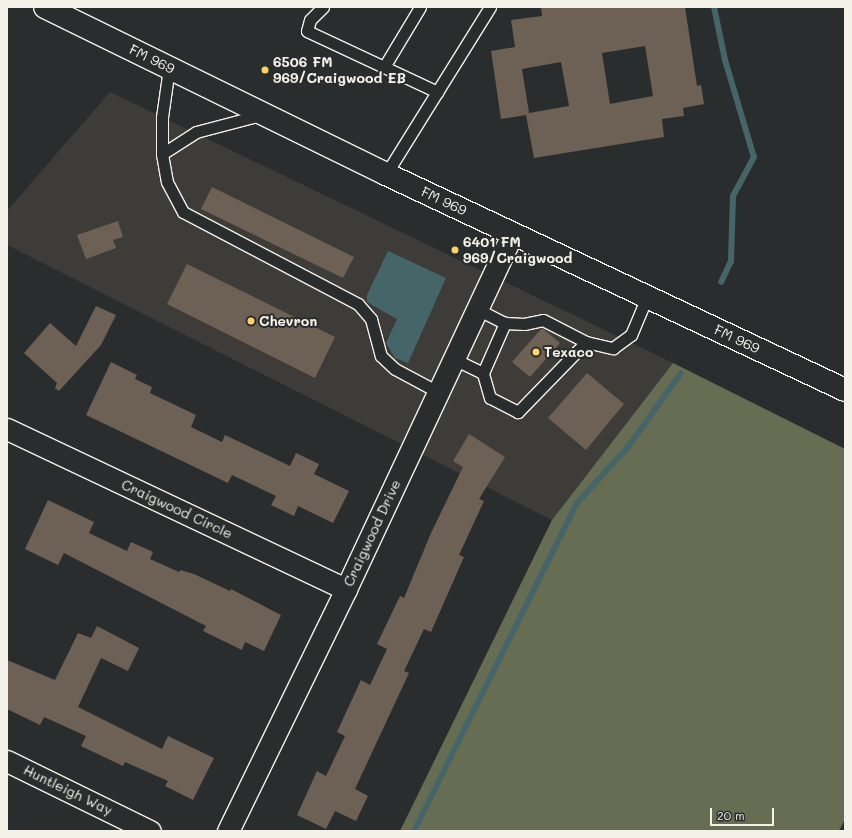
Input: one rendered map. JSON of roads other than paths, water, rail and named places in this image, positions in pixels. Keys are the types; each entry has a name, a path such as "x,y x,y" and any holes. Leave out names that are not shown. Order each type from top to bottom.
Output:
{"main road":[{"name":"FM 969","path":"45,7 386,174 845,390"}],"street":[{"name":"Craigwood Drive","path":"228,831 346,589 512,234"},
{"name":"Craigwood Circle","path":"7,429 346,589"},
{"name":"Huntleigh Way","path":"7,760 150,831"}],"lane":[{"path":"323,7 310,20 307,31 437,92"},
{"path":"384,67 420,7"},
{"path":"386,174 490,7"},
{"path":"169,68 162,117 162,154 167,182 183,212 358,304 371,319 381,356 395,369 438,392"},
{"path":"162,154 196,132 265,115"},
{"path":"477,309 505,323 524,324 543,320 586,342 613,348 631,335 647,296"},
{"path":"505,323 484,373 490,398 518,412 586,342"},
{"path":"454,359 484,373"}],"water":[{"path":"388,251 446,278 408,363 395,358 386,343 397,319 367,302 367,295"}],"waterway":[{"path":"714,7 725,60 754,157 733,196 731,261 721,282"},
{"path":"414,831 577,503 628,447 681,373"}],"place":[{"name":"6506 FM 969/Craigwood EB","path":"265,70"},
{"name":"6401 FM 969/Craigwood","path":"455,250"},
{"name":"Chevron","path":"251,321"},
{"name":"Texaco","path":"536,352"}]}
